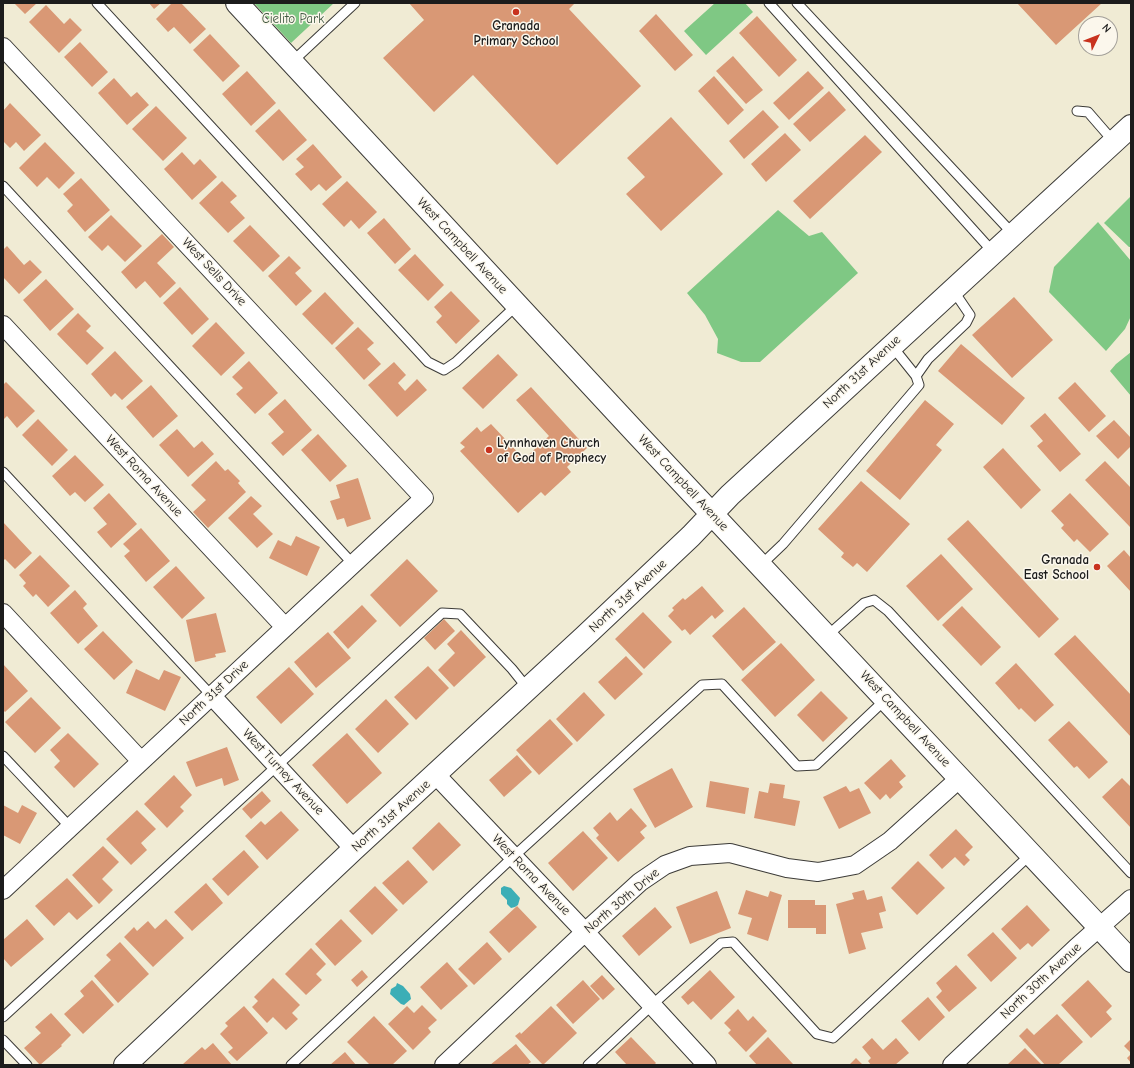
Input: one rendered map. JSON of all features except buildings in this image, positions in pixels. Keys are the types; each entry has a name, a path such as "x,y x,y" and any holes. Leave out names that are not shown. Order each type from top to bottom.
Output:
{"street":[{"name":"West Campbell Avenue","path":"237,3 516,304 1131,961"},
{"name":"West Sells Drive","path":"3,47 424,498"},
{"name":"North 31st Avenue","path":"125,1065 354,849 436,775 692,536 730,495 891,345 1131,126"},
{"name":"West Roma Avenue","path":"3,325 286,627"},
{"name":"North 31st Drive","path":"3,890 424,498"},
{"path":"3,613 141,761"},
{"name":"West Turney Avenue","path":"211,695 354,849"},
{"name":"West Roma Avenue","path":"436,775 585,932 707,1065"},
{"name":"North 30th Drive","path":"444,1065 640,882 665,865 690,856 730,853 787,868 818,872 855,865 890,841 960,778"},
{"name":"North 30th Avenue","path":"952,1065 1131,898"}],"lane":[{"path":"97,3 428,362 444,370 456,362 516,304"},
{"path":"292,62 355,3"},
{"path":"769,3 993,252"},
{"path":"797,3 1012,234"},
{"path":"1077,111 1088,112 1114,142"},
{"path":"3,186 353,564"},
{"path":"916,376 928,359 966,323 970,315 953,289"},
{"path":"760,565 783,544 919,385 916,376 891,345"},
{"path":"3,472 211,695"},
{"path":"827,636 864,604 874,600 888,611 1131,873"},
{"path":"3,1017 277,767 442,613 460,614 512,669 528,689"},
{"path":"291,1065 514,857 702,685 722,684 797,766 816,765 886,699"},
{"path":"3,756 70,827"},
{"path":"588,1065 721,943 734,942 818,1034 834,1038 1031,854"},
{"path":"3,1040 26,1065"}],"green space":[{"name":"Cielito Park","path":"254,3 334,3 291,43"},
{"path":"715,3 745,3 753,12 706,55 684,31"},
{"path":"1131,196 1131,247 1129,247 1104,223"},
{"path":"778,210 809,236 822,232 858,273 760,362 741,362 717,353 718,339 705,315 687,293"},
{"path":"1098,222 1131,261 1131,316 1125,329 1106,351 1049,292 1054,267"},
{"path":"1131,352 1131,396 1110,371"}],"water":[{"path":"504,886 511,888 520,898 518,905 515,907 511,908 507,904 507,900 501,894 501,888"},
{"path":"397,983 403,986 410,994 411,999 404,1005 390,994 391,989 396,986"}],"place":[{"name":"Granada Primary School","path":"516,12"},
{"name":"Lynnhaven Church of God of Prophecy","path":"489,450"},
{"name":"Granada East School","path":"1097,567"}]}
